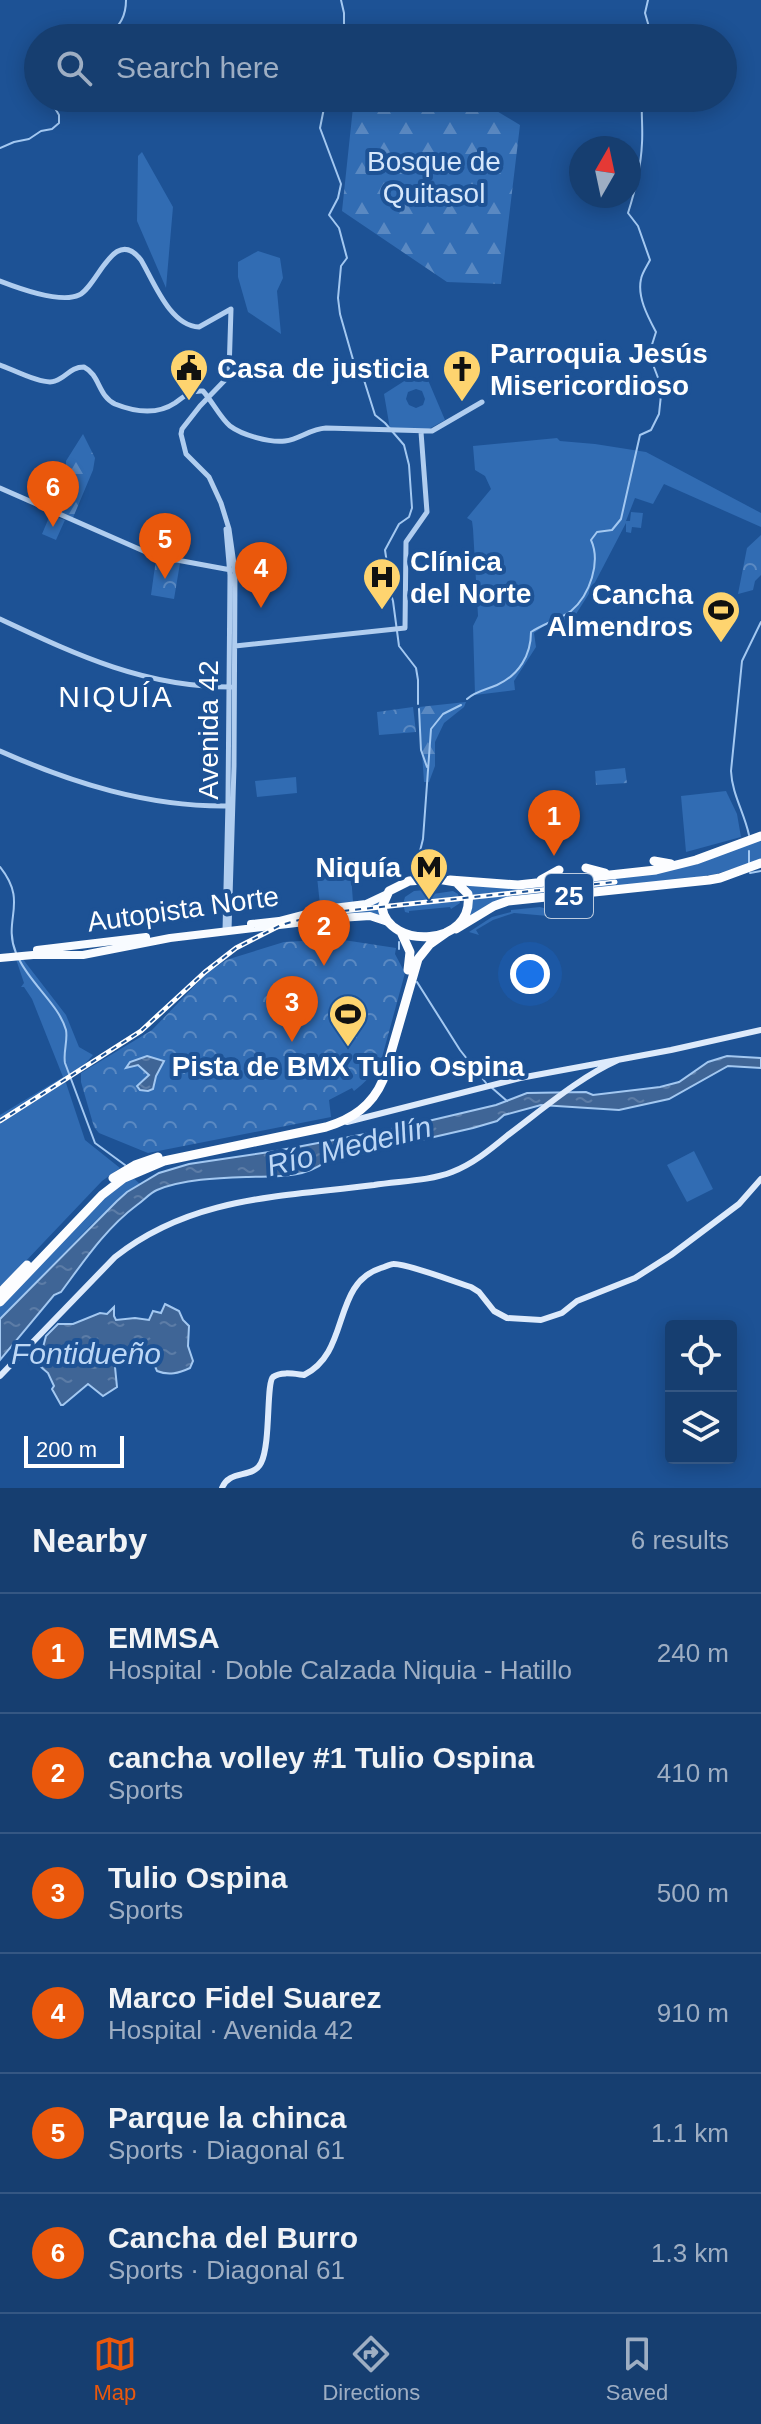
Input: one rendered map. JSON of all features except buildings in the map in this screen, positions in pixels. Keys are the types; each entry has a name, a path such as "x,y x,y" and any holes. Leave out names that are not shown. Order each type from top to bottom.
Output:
{"highway":[{"name":"25","path":"385,895 409,881 450,880 510,885 678,865 757,838"},
{"path":"654,861 678,865"},
{"name":"25","path":"0,1293 101,1187 127,1173 164,1161 337,1124 363,1109 380,1087 418,959 430,944 494,906 508,901 699,882 761,863"},
{"path":"586,868 612,874"},
{"path":"535,883 559,870"},
{"path":"450,880 462,886 469,897 466,917 452,930"},
{"path":"385,895 382,911 388,922 401,932"},
{"name":"25","path":"401,932 417,936 452,930"},
{"name":"25","path":"0,1302 102,1195 135,1165 159,1157 324,1123 343,1116 360,1104 379,1076 410,966 410,952 401,932"}],"main road":[{"name":"Autopista Norte","path":"226,929 370,903 385,895"},
{"path":"337,907 339,918"},
{"name":"Autopista Norte","path":"0,956 339,918 370,916 388,922"},
{"path":"337,1124 481,1087 761,1030"},
{"path":"0,1376 108,1263 129,1246 173,1221 244,1202 449,1173 491,1148 591,1074 618,1060"},
{"path":"222,1488 231,1476 256,1470 260,1465 266,1450 269,1425 268,1384 274,1376 283,1373 309,1373 337,1336 355,1285 373,1270 392,1264 471,1287 494,1311 507,1318 541,1320 562,1313 577,1301 635,1278 671,1255 739,1204 761,1179"}],"street":[{"path":"0,281 46,295 72,297 88,288 111,254 123,250 137,255 166,303 184,323 199,327 231,309 229,372 208,397"},
{"path":"0,365 45,382 56,381 74,368 84,367 91,371 106,398 133,410 161,410 192,391 203,391 229,425 245,433 273,440 287,441 312,429 326,428 434,431 482,402"},
{"name":"Avenida 42","path":"208,397 182,429 181,441 186,454 213,483 227,527 235,646 232,688"},
{"path":"235,646 399,629 406,542 427,512 421,432"},
{"path":"0,488 155,556 232,570"},
{"name":"Avenida 42","path":"226,929 231,806 232,570"},
{"path":"0,619 114,669 174,683 232,688"},
{"path":"0,751 55,775 118,793 187,804 231,806"}],"green space":[{"name":"Bosque de Quitasol","path":"353,112 498,112 520,125 501,284 447,282 342,211"},
{"path":"142,152 173,207 166,288 137,221 138,156"},
{"path":"258,251 280,258 283,278 277,291 281,334 248,312 238,277 238,262"},
{"path":"409,378 428,380 445,420 427,430 390,429 384,394","holes":["416,389 422,391 425,399 423,405 416,408 409,405 406,399 408,392"]},
{"path":"83,434 95,458 72,520 50,511 66,472 66,461"},
{"path":"557,438 560,441 646,452 761,513 761,527 664,484 653,504 635,498 626,521 630,521 631,512 643,513 641,528 632,527 631,533 626,532 626,523 571,622 547,624 534,633 536,647 514,681 515,690 475,695 473,626 478,616 473,529 472,521 467,518 491,489 485,476 475,470 473,446"},
{"path":"50,515 65,520 56,540 42,534"},
{"path":"761,535 761,575 755,581 753,590 738,594 747,548"},
{"path":"156,559 180,563 174,599 151,595"},
{"path":"466,702 444,723 435,742 435,766 429,782 424,782 419,707"},
{"path":"413,707 416,732 379,735 377,712"},
{"path":"625,768 627,783 596,785 595,771"},
{"path":"296,777 297,793 257,797 255,781"},
{"path":"726,791 737,814 741,837 686,852 681,796"},
{"path":"761,839 761,860 716,874 520,896 469,918 472,900 466,884 655,873"},
{"path":"351,874 353,902 320,905 317,877"},
{"path":"425,890 426,895 453,891 458,894 460,903 451,909 405,912 405,897 414,891"},
{"path":"382,897 380,916 264,924"},
{"path":"540,907 559,912 559,917 514,913 476,930 479,935 469,932 492,917 511,910"},
{"path":"337,939 396,948 395,954 405,973 381,1061 354,1091 352,1088 329,1100 331,1117 148,1153 99,1133 94,1127 81,1073 152,1030 205,975 226,960 284,942"},
{"path":"22,958 66,1015 79,1047 93,1055 84,1065 64,1077 85,1140 120,1168 102,1181 0,1286 0,1115 63,1077 32,999 21,987 24,983 16,959"},
{"path":"694,1151 713,1189 687,1202 667,1165"},
{"path":"132,1177 140,1184 91,1225 0,1319 0,1305 94,1206"}],"water":[{"path":"147,1056 164,1061 153,1089 148,1091 140,1090 137,1086 149,1075 138,1065 126,1068 130,1062"},
{"name":"Río Medellín","path":"727,1056 761,1058 761,1068 728,1066 669,1099 619,1110 541,1105 473,1128 325,1162 298,1174 202,1180 157,1190 105,1234 61,1292 54,1295 0,1360 0,1319 117,1201 159,1173 189,1164 407,1126 496,1105 527,1093 586,1092 593,1095 660,1087 679,1082 708,1062"},
{"name":"Fontidueño","path":"165,1304 179,1311 189,1326 188,1346 193,1361 190,1368 166,1373 157,1371 153,1362 134,1355 118,1359 115,1367 117,1387 103,1396 88,1384 61,1405 48,1373 41,1367 45,1359 41,1355 46,1336 58,1324 73,1324 100,1313 107,1314 114,1307 116,1320 149,1320 153,1311 161,1313"}],"waterway":[{"path":"120,24 126,0"},
{"path":"341,0 344,24"},
{"path":"648,0 645,13 648,24"},
{"path":"0,148 52,129 59,123 57,112"},
{"path":"323,112 320,128 341,184 329,215 339,228 347,258 341,266 340,314 356,370 364,380 375,415 404,445 409,465 412,508 385,550 399,646 416,668 418,704"},
{"path":"467,699 512,676 526,656 531,632 571,611 584,596 594,568 591,540 597,532 612,530 621,519 640,435 651,430 659,414 660,383 649,354 656,332 644,307 640,286 650,260 638,226 628,213 640,161 642,112"},
{"path":"749,835 731,771 742,661 761,622"},
{"path":"417,863 423,839 431,729 443,714 461,705"},
{"path":"419,709 421,750 427,767"},
{"path":"749,851 749,864"},
{"path":"0,867 13,891 12,941 16,953"},
{"path":"750,873 761,871"},
{"path":"399,942 399,949"},
{"path":"19,959 66,1030 65,1063 95,1143 125,1165"},
{"path":"417,982 460,1050 486,1083"},
{"path":"491,1087 507,1101"}],"railway":[{"path":"0,1121 141,1031 236,948 281,925 324,913 615,882"}],"place":[{"name":"Casa de justicia","path":"189,402"},
{"name":"Parroquia Jesús Misericordioso","path":"462,403"},
{"name":"Cancha del Burro","path":"53,527"},
{"name":"Parque la chinca","path":"165,579"},
{"name":"Marco Fidel Suarez","path":"261,608"},
{"name":"Clínica del Norte","path":"382,611"},
{"name":"Cancha Almendros","path":"721,644"},
{"name":"EMMSA","path":"554,856"},
{"name":"Niquía","path":"429,901"},
{"name":"cancha volley #1 Tulio Ospina","path":"324,966"},
{"name":"Tulio Ospina","path":"292,1042"},
{"name":"Pista de BMX Tulio Ospina","path":"348,1048"}],"district":[{"name":"NIQUÍA","path":"116,696"}]}
